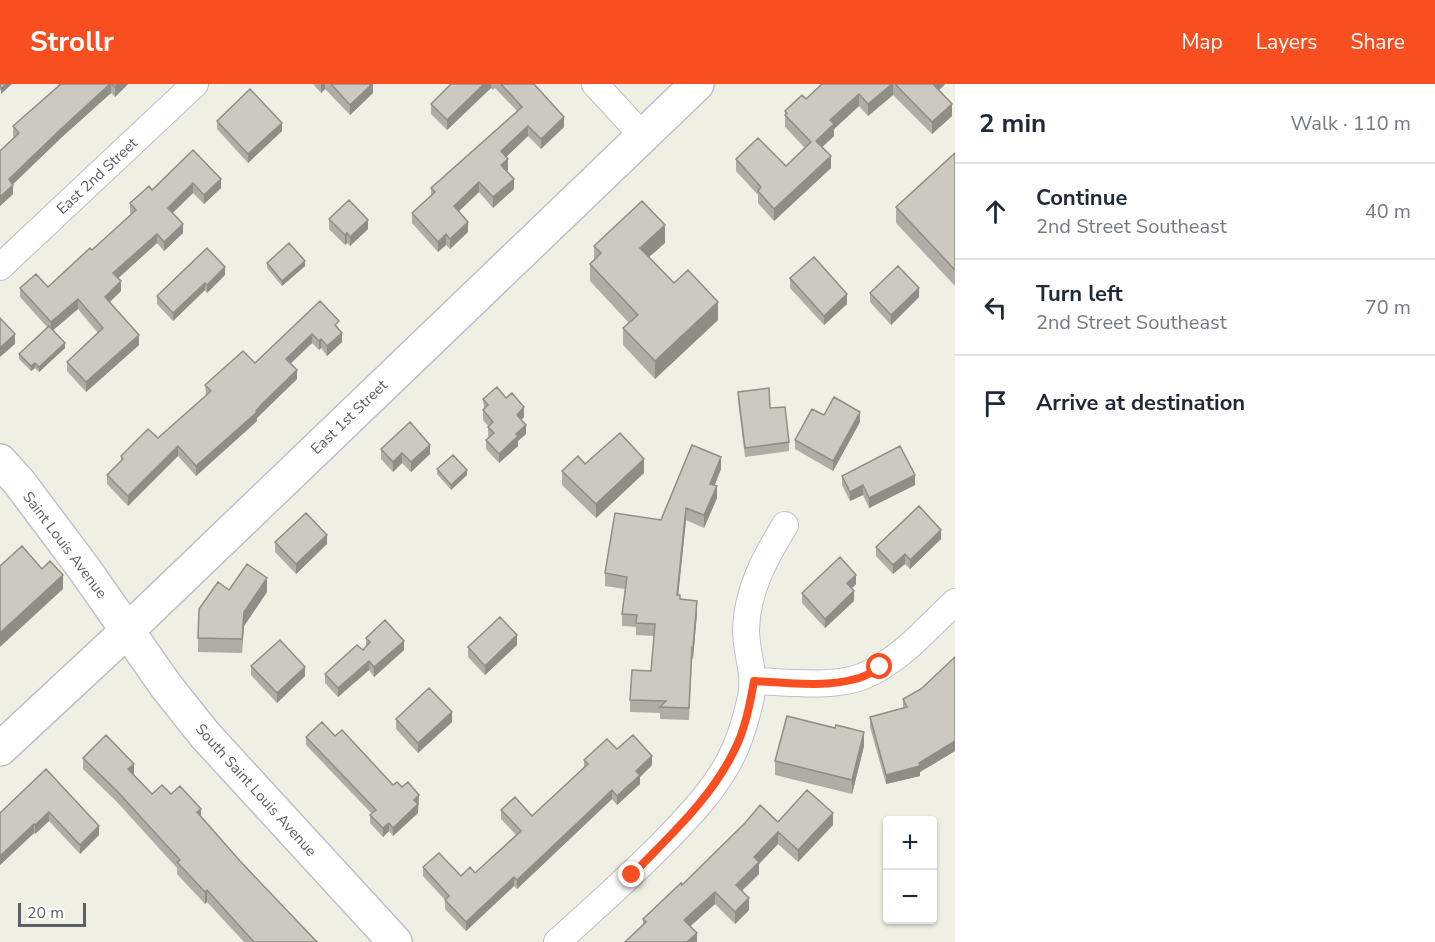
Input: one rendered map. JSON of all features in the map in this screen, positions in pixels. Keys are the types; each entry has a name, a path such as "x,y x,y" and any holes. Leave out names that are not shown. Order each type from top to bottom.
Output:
{"main road":[{"name":"East 1st Street","path":"0,748 128,630 642,135 698,84"},
{"name":"Saint Louis Avenue","path":"0,461 19,482 128,630"},
{"name":"South Saint Louis Avenue","path":"128,630 166,686 205,735 395,942"}],"street":[{"name":"East 2nd Street","path":"0,267 195,84"},
{"path":"596,84 642,135"},
{"path":"557,942 632,875 700,804 719,779 735,749 744,725 754,681 748,658 746,630 750,598 762,563 785,525"},
{"path":"754,681 808,684 859,678 896,657 955,602"}],"building":[{"path":"61,84 110,84 9,179 13,185 0,197 0,151 19,133 13,126"},
{"path":"331,84 372,84 350,105"},
{"path":"451,84 484,84 447,120 431,104"},
{"path":"501,84 534,84 564,117 541,139 528,126 501,151 508,159 501,165 514,179 493,197 479,182 454,206 468,222 450,239 446,234 438,242 412,213 435,192 431,188 522,107"},
{"path":"822,84 892,84 868,104 859,94 830,120 834,124 816,141 831,156 774,209 758,191 761,187 736,159 758,138 786,166 811,142 785,115 787,113 785,111 802,95 806,99"},
{"path":"895,84 933,84 952,104 932,122"},
{"path":"250,89 282,123 248,154 217,121"},
{"path":"193,150 221,179 204,195 193,183 168,208 183,224 164,242 157,234 113,273 121,281 105,297 139,335 86,382 67,362 103,328 78,299 51,322 20,288 36,274 48,287 136,210 130,203 149,186 152,190"},
{"path":"955,153 955,270 896,207"},
{"path":"349,200 368,220 350,237 329,219"},
{"path":"642,201 665,225 640,248 674,283 688,270 718,302 655,361 623,328 638,315 590,264 601,253 594,246"},
{"path":"289,243 305,261 282,281 267,263"},
{"path":"207,248 225,267 173,313 157,296"},
{"path":"814,257 847,294 824,316 790,278"},
{"path":"898,266 919,288 891,315 870,293"},
{"path":"320,301 339,321 335,325 342,333 327,346 312,334 286,359 297,370 262,404 257,412 196,466 178,446 128,496 107,475 123,459 121,456 148,429 158,438 211,391 205,385 243,351 255,363"},
{"path":"0,318 15,334 0,348"},
{"path":"49,326 65,343 39,367 35,363 31,366 19,354"},
{"path":"497,387 506,398 512,393 524,407 517,415 526,425 499,454 486,440 494,433 488,427 493,422 483,410 488,405 483,399"},
{"path":"769,388 770,408 785,407 789,442 745,448 738,392"},
{"path":"834,397 860,412 833,461 795,440 812,409 824,415"},
{"path":"410,422 430,445 411,462 402,453 393,462 381,449"},
{"path":"620,433 644,459 596,504 562,471 578,456 585,464"},
{"path":"692,445 721,457 710,484 717,486 704,515 686,508 677,595 680,595 680,599 697,601 689,708 660,707 666,701 630,700 632,670 651,671 655,624 636,623 637,615 622,614 627,577 605,573 615,513 661,520"},
{"path":"900,446 915,475 869,498 863,485 850,492 842,476"},
{"path":"453,455 467,470 451,485 437,469"},
{"path":"919,506 941,530 910,560 905,554 893,565 876,547"},
{"path":"306,513 327,535 296,564 275,542"},
{"path":"22,546 42,569 50,561 63,575 0,633 0,566"},
{"path":"840,557 856,575 847,583 854,591 825,619 802,593"},
{"path":"247,564 267,578 244,612 242,639 198,638 199,609 218,582 229,590"},
{"path":"500,617 517,635 485,666 468,647"},
{"path":"385,620 404,641 374,667 369,661 338,688 325,674 357,645 363,650 370,642 366,638"},
{"path":"280,640 305,667 277,693 251,666"},
{"path":"955,657 955,741 919,763 920,766 886,775 870,717 907,707 903,699 921,689"},
{"path":"429,688 452,712 418,743 396,719"},
{"path":"787,716 835,728 836,725 864,732 852,780 775,761"},
{"path":"322,722 335,736 342,730 393,785 397,782 402,787 408,782 419,795 414,800 418,804 393,828 389,823 383,828 370,815 376,810 306,737"},
{"path":"106,735 134,764 128,769 152,794 162,785 171,794 180,786 201,809 197,812 240,861 317,942 254,942 207,890 205,892 177,862 180,860 117,791 83,758"},
{"path":"633,735 652,756 636,771 640,775 617,796 612,790 517,880 514,877 466,922 445,900 449,896 423,867 439,853 461,876 470,867 475,873 521,831 501,810 515,797 532,816 588,764 584,760 607,739 617,749"},
{"path":"46,769 99,826 80,845 49,812 0,856 0,813"},
{"path":"807,790 833,813 798,850 778,832 754,857 759,862 736,885 749,898 735,912 715,892 684,920 697,933 687,942 625,942 646,922 643,919 681,883 682,885 745,823 760,805 778,822"}],"route":[{"path":"632,875 700,804 719,779 735,749 744,725 754,681 808,684 837,681 859,678 880,667"}]}
